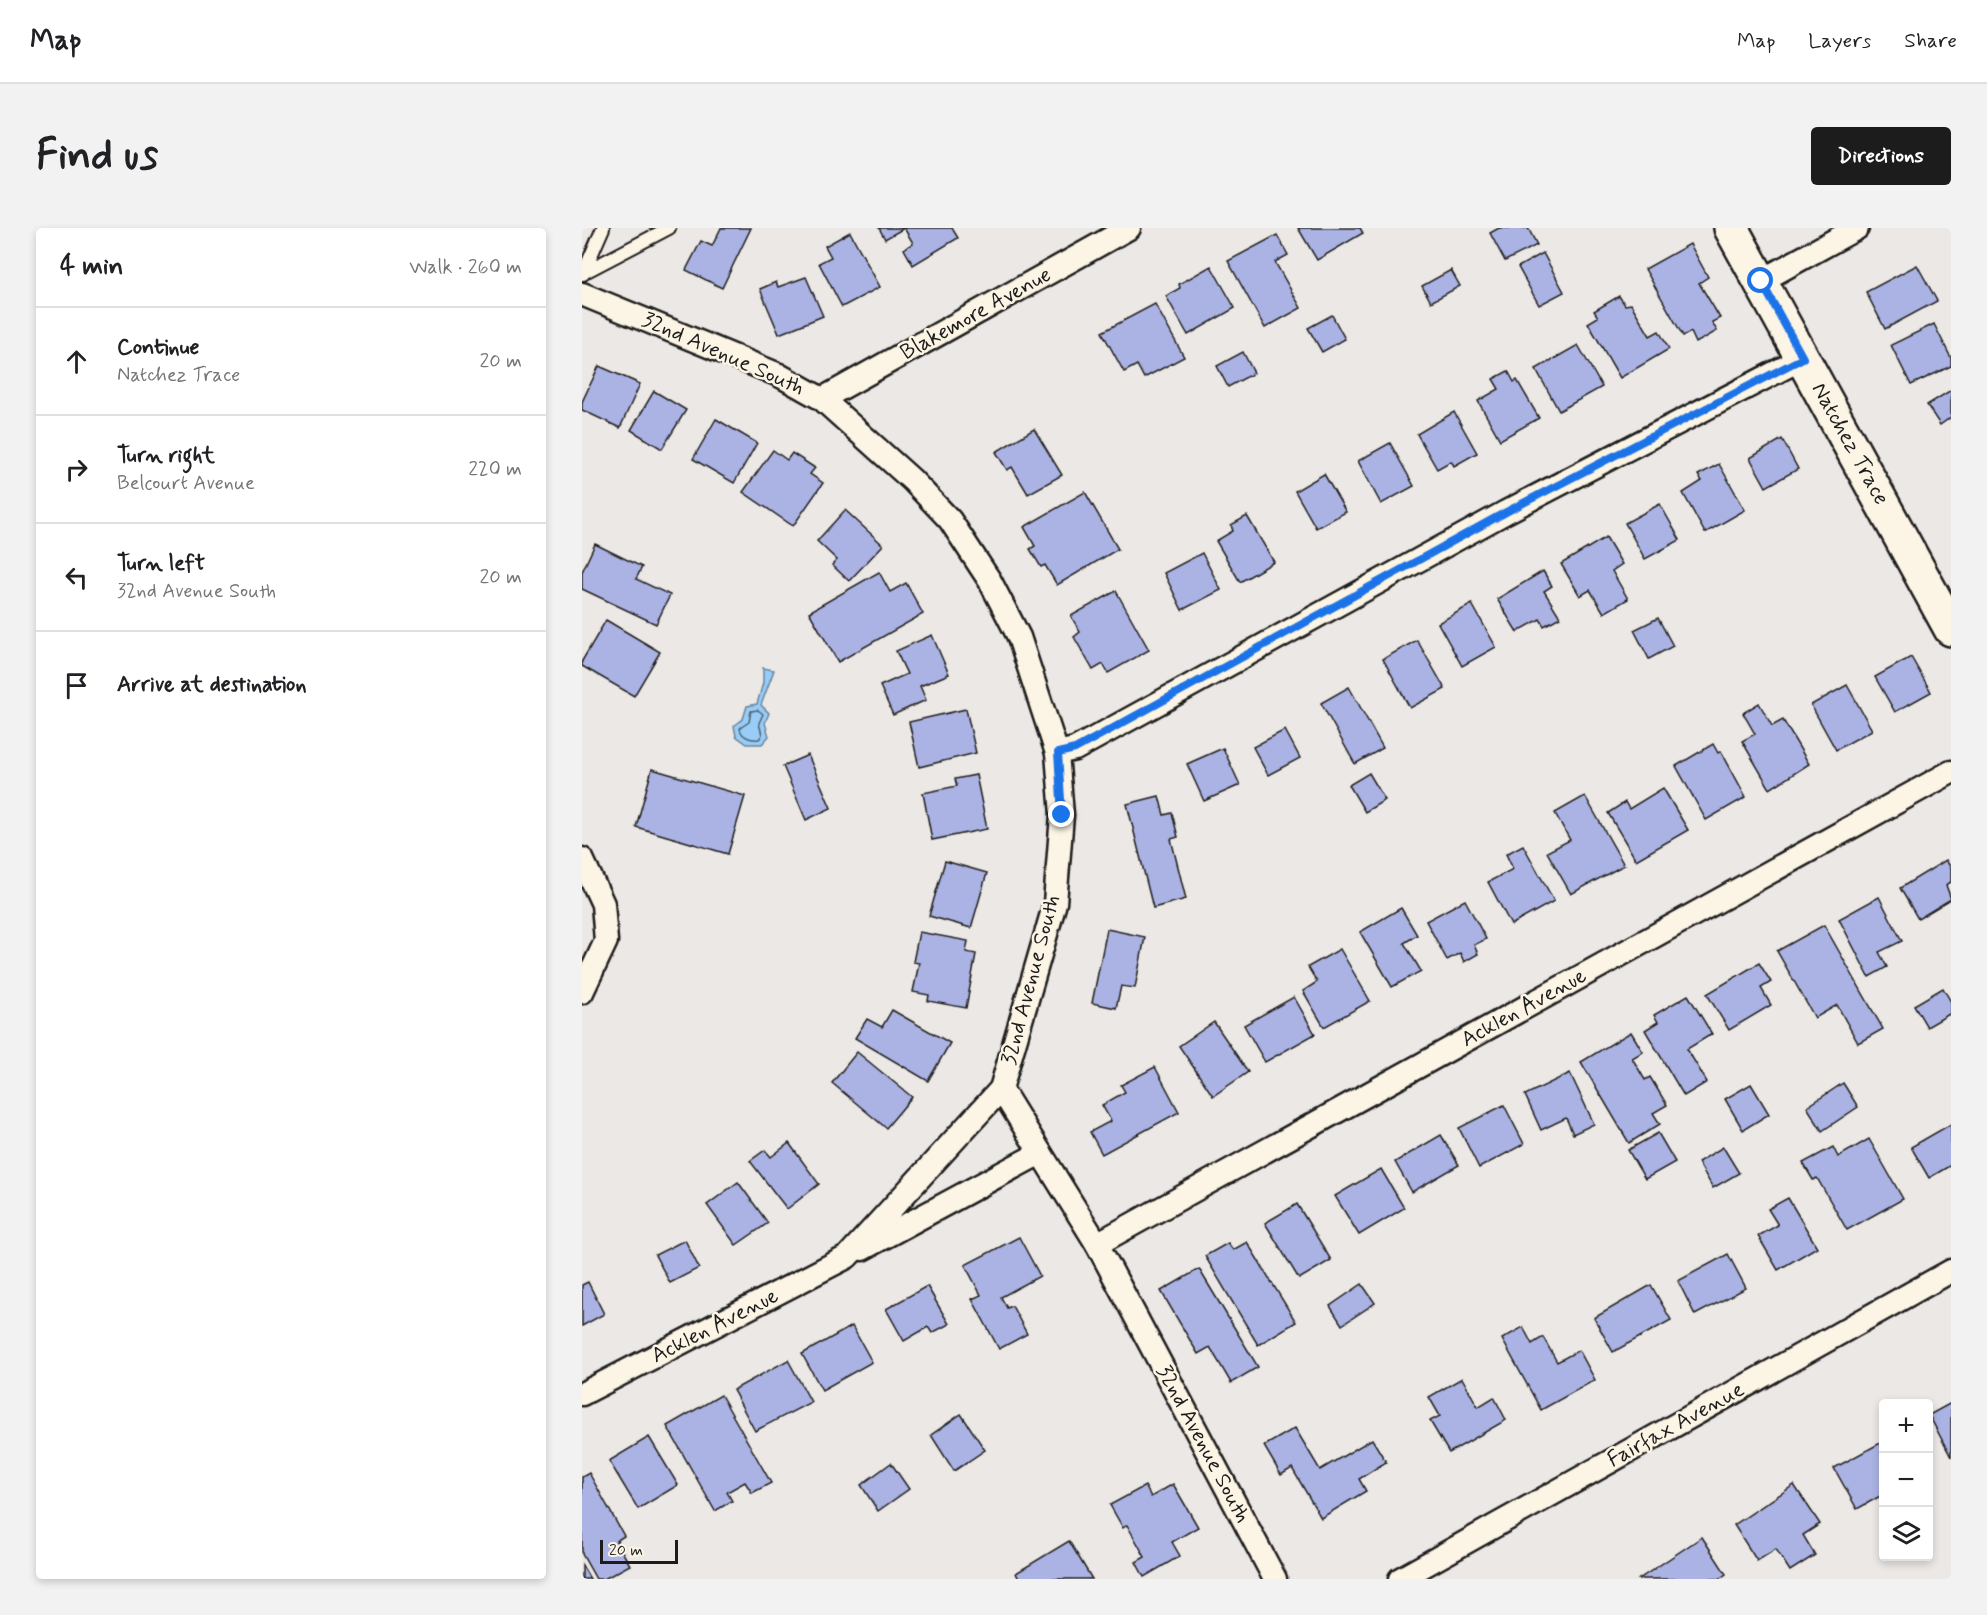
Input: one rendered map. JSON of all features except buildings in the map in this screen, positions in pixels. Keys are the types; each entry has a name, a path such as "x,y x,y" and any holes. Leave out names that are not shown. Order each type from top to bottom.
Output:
{"main road":[{"name":"Natchez Trace","path":"1731,228 1951,630"}],"street":[{"name":"Blakemore Avenue","path":"822,399 1129,228"},
{"path":"1761,281 1857,228"},
{"name":"32nd Avenue South","path":"582,281 779,375 822,399 912,480 950,520 990,581 1019,637 1058,753 1062,815 1055,903 1001,1089 1097,1244 1275,1579"},
{"path":"1058,753 1075,749 1506,512 1803,358"},
{"name":"Acklen Avenue","path":"1097,1244 1951,772"},
{"path":"582,859 603,904 606,940 582,992"},
{"name":"Acklen Avenue","path":"847,1257 1001,1089"},
{"name":"Acklen Avenue","path":"582,1394 847,1257 1040,1153"},
{"name":"Fairfax Avenue","path":"1400,1579 1951,1271"}],"lane":[{"path":"582,281 603,228"},
{"path":"582,281 669,228"}],"water":[{"path":"763,668 774,670 761,705 769,713 765,723 769,736 762,744 747,744 736,736 734,726 743,719 747,706 757,704 763,683"}],"route":[{"path":"1062,815 1058,753 1075,749 1506,512 1803,358 1761,281"}]}
